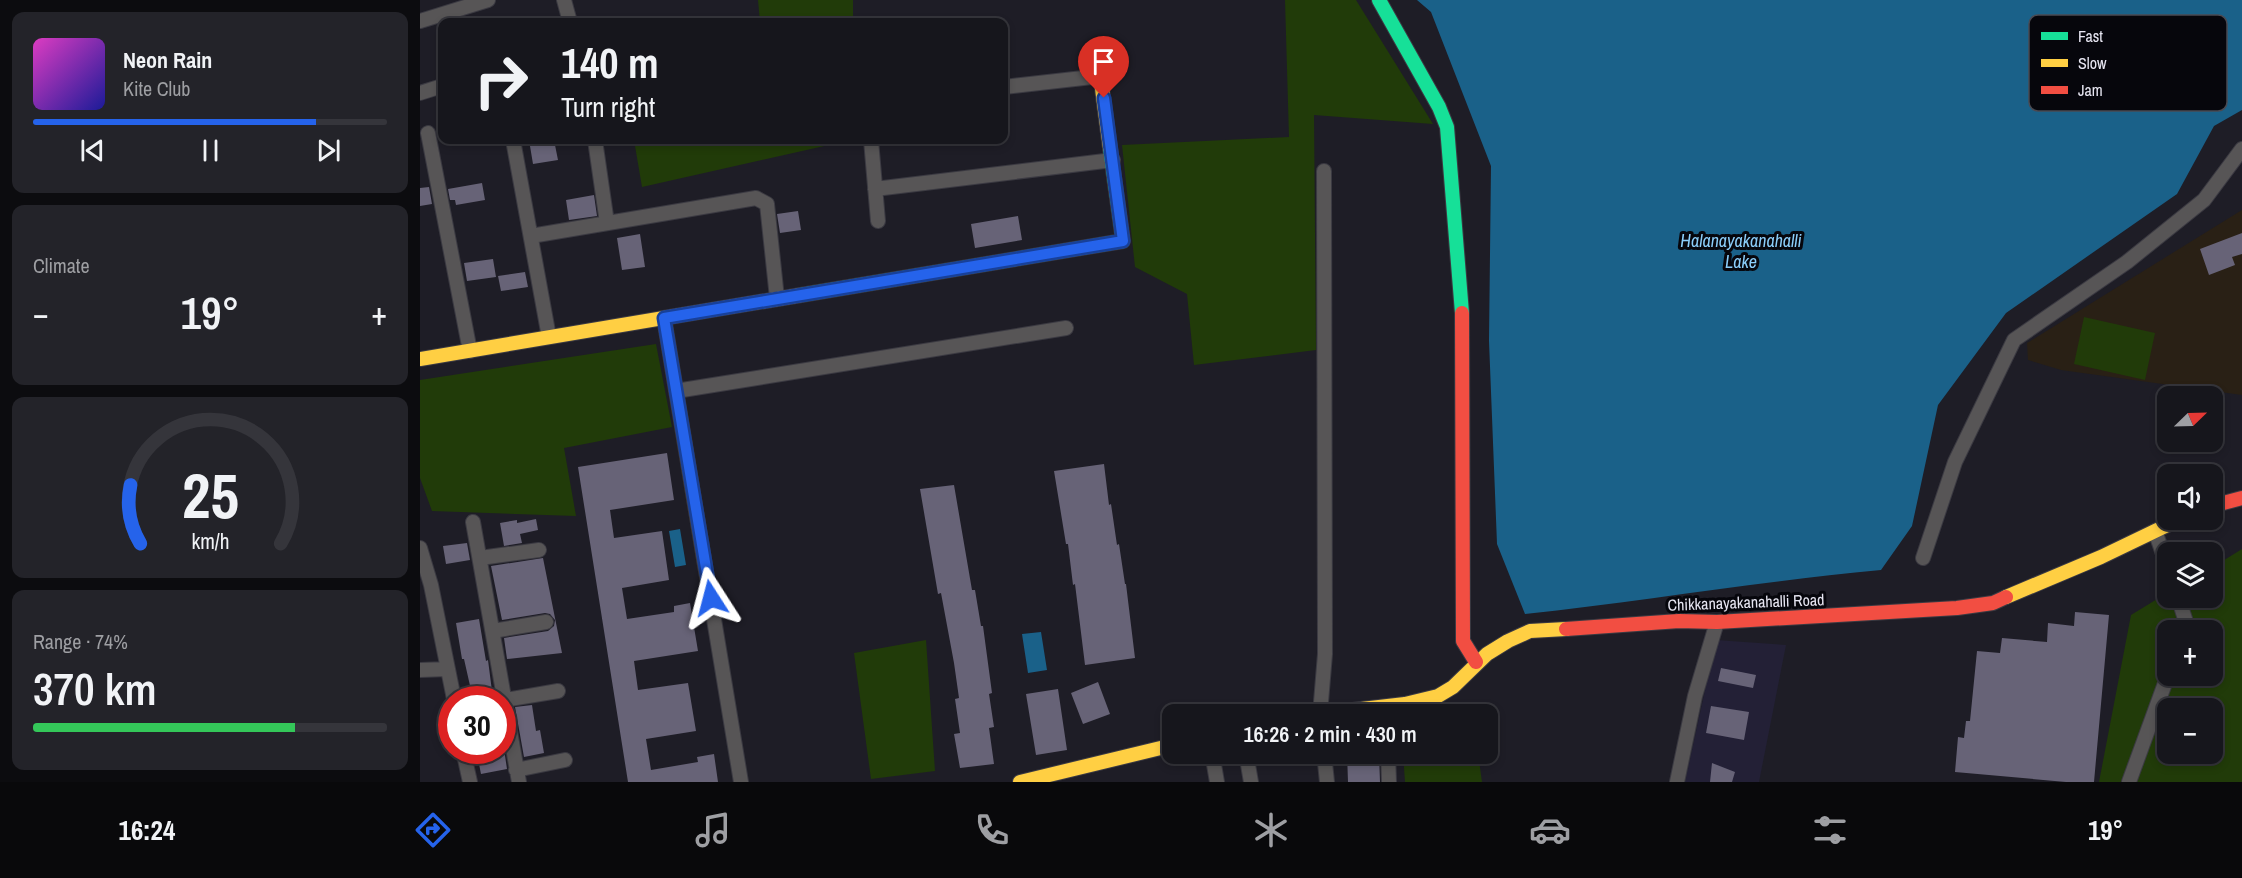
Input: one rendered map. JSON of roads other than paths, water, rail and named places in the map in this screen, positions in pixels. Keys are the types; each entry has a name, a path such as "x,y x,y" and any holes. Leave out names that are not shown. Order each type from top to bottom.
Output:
{"street":[{"path":"420,21 488,0"},
{"path":"564,0 569,18"},
{"path":"1379,0 1439,107 1447,127 1463,332 1463,640 1476,662"},
{"path":"420,359 1123,241 1098,59"},
{"path":"1008,87 1101,76"},
{"path":"420,93 438,87"},
{"path":"428,133 470,351"},
{"path":"514,144 549,337"},
{"path":"596,144 607,223"},
{"path":"870,144 878,221"},
{"path":"1923,558 1955,462 2014,340 2127,262 2204,200 2242,149"},
{"path":"875,189 1113,160"},
{"path":"1321,704 1325,654 1324,171"},
{"path":"531,236 756,198 767,204 777,298"},
{"path":"664,318 741,782"},
{"path":"676,391 1066,328"},
{"path":"2223,503 2242,498"},
{"path":"473,522 502,686"},
{"path":"2155,531 2159,542"},
{"name":"Chikkanayakanahalli Road","path":"1410,704 1434,698 1449,690 1476,662 1509,639 1530,631 1679,621 1717,622 1957,608 1993,603 2101,557 2155,531"},
{"path":"420,548 425,586 451,686"},
{"path":"480,558 539,550"},
{"path":"493,631 546,622"},
{"path":"1677,782 1695,696 1717,622"},
{"path":"420,670 448,669"},
{"path":"2129,782 2164,686"},
{"path":"516,697 558,691"},
{"path":"1020,782 1041,779 1162,748"},
{"path":"517,776 565,760"},
{"path":"466,764 470,782"},
{"path":"1214,764 1217,782"},
{"path":"1248,764 1251,782"},
{"path":"1325,764 1327,782"},
{"path":"1388,764 1389,782"}],"water":[{"name":"Halanayakanahalli Lake","path":"1417,0 2242,0 2242,110 2214,126 2177,194 2006,313 1938,405 1912,526 1881,570 1525,614 1497,544 1489,341 1491,166 1431,12"},
{"path":"680,529 686,565 675,567 669,531"},
{"path":"1041,632 1047,670 1028,673 1022,634"}]}
